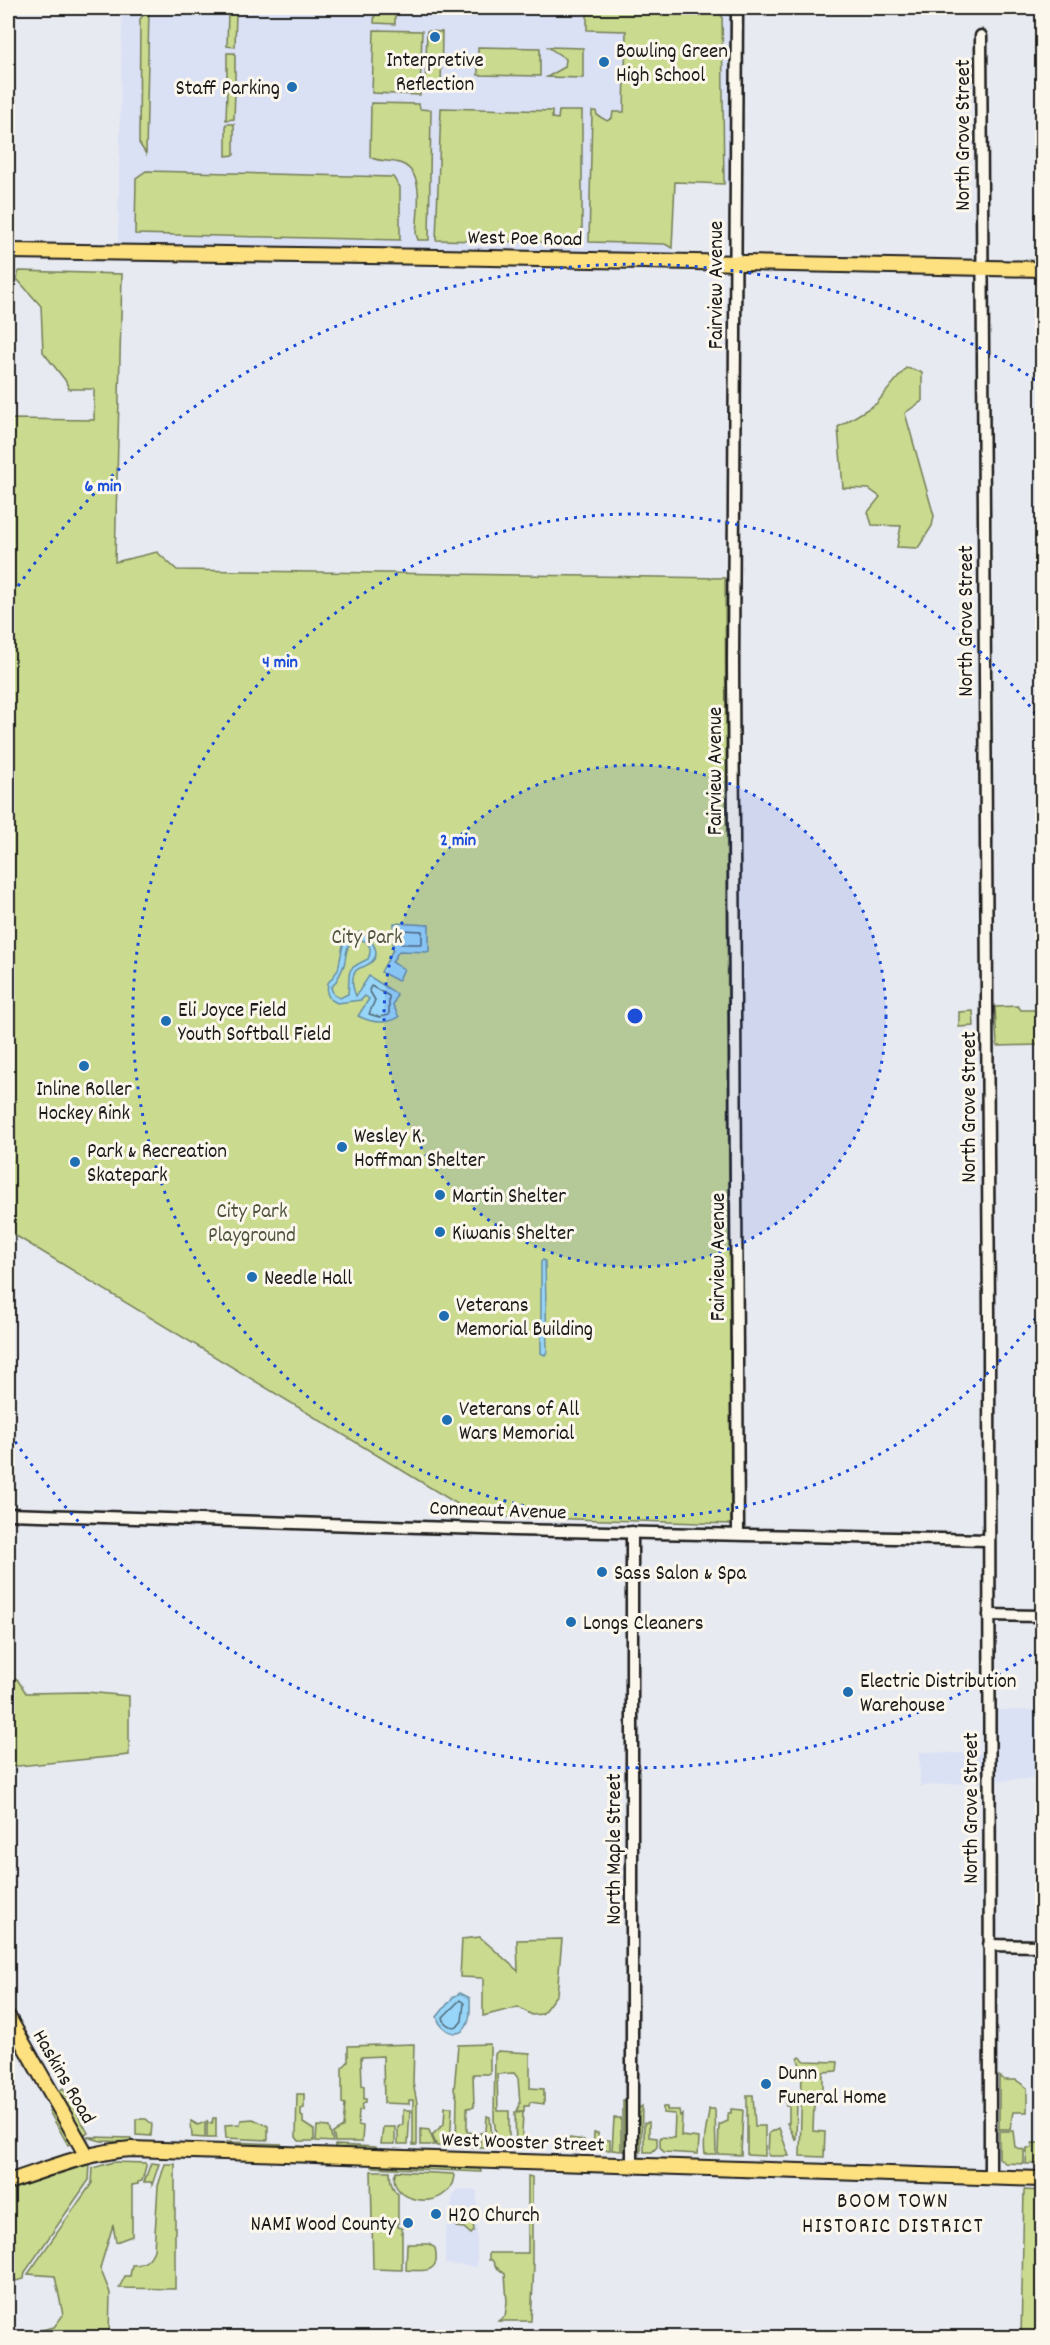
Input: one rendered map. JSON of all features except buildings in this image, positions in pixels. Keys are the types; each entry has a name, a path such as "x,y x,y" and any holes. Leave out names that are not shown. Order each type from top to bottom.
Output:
{"main road":[{"name":"West Poe Road","path":"8,251 1042,269"},
{"name":"Haskins Road","path":"8,2017 87,2156"},
{"name":"West Wooster Street","path":"8,2182 105,2151 142,2149 1042,2179"}],"street":[{"name":"Fairview Avenue","path":"737,8 733,674 738,1534"},
{"name":"North Grove Street","path":"981,36 990,2177"},
{"name":"Conneaut Avenue","path":"8,1514 507,1530 988,1540"},
{"name":"North Maple Street","path":"632,1532 632,2166"},
{"path":"989,1615 1042,1616"},
{"path":"989,1945 1042,1946"}],"shaded area":[{"path":"122,8 737,8 735,184 675,182 672,261 126,253 118,245"},
{"path":"1035,1701 1042,1701 1042,1778 920,1786 919,1752 990,1754 990,1710 1035,1710"},
{"path":"456,2190 477,2190 477,2267 445,2264 445,2236"}],"green space":[{"path":"375,8 395,8 395,24 374,23"},
{"path":"587,8 722,8 724,184 675,182 672,248 665,244 589,242 592,111 596,111 597,115 607,121 612,118 613,112 624,112 626,31 587,30"},
{"path":"149,9 146,154 139,143 140,19"},
{"path":"228,12 236,12 235,47 227,46"},
{"path":"374,30 422,31 420,95 372,93"},
{"path":"427,31 442,32 441,89 425,88"},
{"path":"478,47 540,48 540,76 478,75"},
{"path":"548,47 583,48 583,78 547,77 565,67 566,59"},
{"path":"227,53 235,53 235,83 227,83"},
{"path":"227,90 235,90 234,119 226,120"},
{"path":"371,103 419,104 420,109 431,110 429,240 418,240 416,234 418,195 417,185 410,169 402,164 370,157"},
{"path":"441,108 552,111 552,118 558,119 559,111 582,111 582,243 436,240"},
{"path":"226,124 234,124 234,155 226,156"},
{"path":"146,171 393,177 400,187 400,240 135,234 136,178"},
{"name":"City Park","path":"19,271 122,274 115,562 157,552 177,570 725,578 731,1524 477,1516 8,1231 8,419 94,420 94,389 69,389 65,380 43,352 41,306 17,279"},
{"path":"906,368 922,372 922,401 905,413 934,516 932,526 918,548 897,547 901,526 872,525 868,512 880,497 869,489 843,488 838,427 876,404"},
{"path":"1018,1006 1021,1010 1038,1010 1039,1045 997,1046 995,1007"},
{"path":"973,1011 974,1026 959,1027 959,1012"},
{"path":"8,1678 17,1679 26,1693 86,1692 129,1696 129,1755 8,1767"},
{"path":"480,1937 518,1971 517,1940 562,1939 557,1994 542,2014 532,2015 518,2007 483,2016 483,1978 460,1977 462,1939"},
{"path":"414,2044 413,2083 417,2103 417,2145 413,2145 413,2100 409,2100 409,2104 384,2103 383,2056 361,2057 362,2085 364,2086 364,2099 366,2099 362,2110 359,2110 358,2125 363,2126 362,2142 335,2142 333,2133 343,2127 345,2104 342,2103 342,2068 348,2062 348,2046"},
{"path":"490,2044 490,2074 473,2074 474,2107 467,2108 467,2132 476,2133 476,2147 456,2146 457,2098 454,2090 458,2045"},
{"path":"498,2051 530,2053 530,2088 544,2089 544,2104 530,2102 529,2106 524,2106 524,2111 517,2111 520,2104 518,2078 514,2073 497,2074 498,2111 509,2111 509,2145 507,2148 498,2148 494,2119 495,2054"},
{"path":"800,2057 805,2061 838,2062 837,2071 823,2072 823,2102 814,2103 813,2131 825,2132 824,2157 800,2156 802,2072 798,2059"},
{"path":"999,2076 1004,2080 1016,2080 1027,2088 1027,2112 1013,2112 1010,2129 999,2129"},
{"path":"63,2088 88,2133 85,2135 59,2091"},
{"path":"297,2094 304,2094 304,2108 301,2109 301,2116 303,2123 314,2130 314,2141 299,2141 296,2137"},
{"path":"747,2095 753,2095 755,2126 765,2126 765,2156 747,2155"},
{"path":"791,2097 797,2100 796,2141 787,2123 789,2123 789,2106 786,2106 786,2098"},
{"path":"623,2100 626,2101 627,2151 623,2151"},
{"path":"642,2106 641,2152 638,2152 638,2109"},
{"path":"445,2107 452,2107 450,2146 437,2146 432,2135 444,2124"},
{"path":"663,2107 667,2107 667,2110 679,2110 680,2116 682,2114 681,2136 699,2138 698,2154 664,2152 660,2147 660,2137 674,2138 675,2114 663,2113"},
{"path":"709,2109 715,2109 716,2154 705,2154 704,2148"},
{"path":"731,2109 743,2110 741,2155 718,2154 719,2125 728,2121 728,2113 731,2113"},
{"path":"55,2110 71,2143 68,2145 49,2111"},
{"path":"403,2110 410,2110 408,2144 398,2144 398,2127 403,2124"},
{"path":"515,2112 523,2112 522,2134 529,2139 537,2140 536,2148 516,2148"},
{"path":"487,2116 490,2117 493,2147 480,2147 480,2133 486,2132"},
{"path":"213,2118 216,2118 216,2138 207,2138 207,2120 212,2124"},
{"path":"614,2118 621,2118 621,2151 612,2150"},
{"path":"136,2119 146,2119 152,2124 151,2136 136,2135"},
{"path":"253,2119 268,2126 268,2140 226,2138 225,2125 240,2124 241,2120"},
{"path":"191,2121 198,2125 205,2122 205,2138 192,2137"},
{"path":"649,2122 649,2137 657,2138 657,2147 652,2152 644,2152 644,2123"},
{"path":"317,2126 329,2127 333,2142 316,2141"},
{"path":"383,2127 395,2127 395,2144 381,2144"},
{"path":"779,2128 789,2156 769,2156 769,2133"},
{"path":"421,2129 429,2130 435,2145 421,2145"},
{"path":"999,2131 1013,2131 1015,2147 1024,2150 1024,2164 1005,2163 999,2158"},
{"path":"594,2133 598,2133 598,2140 610,2140 610,2150 593,2150"},
{"path":"87,2137 131,2138 130,2142 101,2141"},
{"path":"569,2138 584,2140 583,2150 569,2150"},
{"path":"226,2142 282,2144 277,2146 227,2145"},
{"path":"1032,2143 1042,2143 1042,2164 1026,2164 1027,2148 1032,2148"},
{"path":"335,2145 376,2147 376,2150 335,2148"},
{"path":"113,2162 146,2163 146,2166 142,2181 132,2185 132,2236 116,2242 113,2225 100,2268 110,2293 109,2337 13,2337 54,2327 63,2315 55,2276 28,2274 92,2183 93,2168"},
{"path":"151,2163 159,2164 152,2185 151,2182 144,2182"},
{"path":"90,2164 89,2180 25,2272 24,2279 16,2281 8,2266 8,2190"},
{"path":"165,2164 175,2164 175,2289 119,2288 125,2276 130,2276 132,2265 146,2261 154,2250 158,2186"},
{"path":"372,2165 480,2169 481,2172 372,2167"},
{"path":"371,2171 390,2171 392,2187 398,2194 398,2227 402,2228 402,2270 373,2269"},
{"path":"396,2171 453,2174 454,2176 450,2188 441,2196 430,2200 418,2200 399,2190 395,2182"},
{"path":"528,2176 532,2177 532,2264 534,2265 531,2321 498,2321 505,2316 507,2302 505,2274 496,2267 492,2260 489,2260 489,2253 528,2253"},
{"path":"1024,2190 1042,2191 1042,2337 1021,2337"},
{"path":"458,2218 473,2222 474,2231 471,2234 464,2228 456,2227 455,2220"},
{"path":"407,2244 429,2244 435,2248 436,2263 433,2267 425,2270 406,2270"}],"water":[{"path":"8,859 14,885 8,912"},
{"path":"394,923 429,925 429,952 399,951 392,962 404,969 398,981 381,972 393,950"},
{"path":"360,932 369,938 376,952 372,961 355,972 353,984 356,996 369,976 397,994 393,1005 399,1017 378,1022 358,1016 369,999 365,996 361,1000 337,1003 330,999 327,993 328,983 338,970 343,945 348,938","holes":["357,939 369,945 368,959 351,969 348,994 340,998 334,995 331,988 343,968 348,946"]},
{"path":"545,1261 547,1352 545,1355 541,1353 541,1262"},
{"path":"460,1993 470,1998 469,2020 465,2029 456,2033 443,2027 437,2017 453,1997"}],"place":[{"name":"Interpretive Reflection","path":"435,37"},
{"name":"Bowling Green High School","path":"604,62"},
{"name":"Staff Parking","path":"292,87"},
{"name":"Eli Joyce Field Youth Softball Field","path":"166,1021"},
{"name":"Inline Roller Hockey Rink","path":"84,1066"},
{"name":"Wesley K. Hoffman Shelter","path":"342,1147"},
{"name":"Park & Recreation Skatepark","path":"75,1162"},
{"name":"Martin Shelter","path":"440,1195"},
{"name":"Kiwanis Shelter","path":"440,1232"},
{"name":"Needle Hall","path":"252,1277"},
{"name":"Veterans Memorial Building","path":"444,1316"},
{"name":"Veterans of All Wars Memorial","path":"447,1420"},
{"name":"Sass Salon & Spa","path":"602,1572"},
{"name":"Longs Cleaners","path":"571,1622"},
{"name":"Electric Distribution Warehouse","path":"848,1692"},
{"name":"Dunn Funeral Home","path":"766,2084"},
{"name":"H2O Church","path":"436,2214"},
{"name":"NAMI Wood County","path":"408,2223"}],"district":[{"name":"BOOM TOWN HISTORIC DISTRICT","path":"893,2212"}],"park label":[{"name":"City Park Playground","path":"252,1222"}]}
